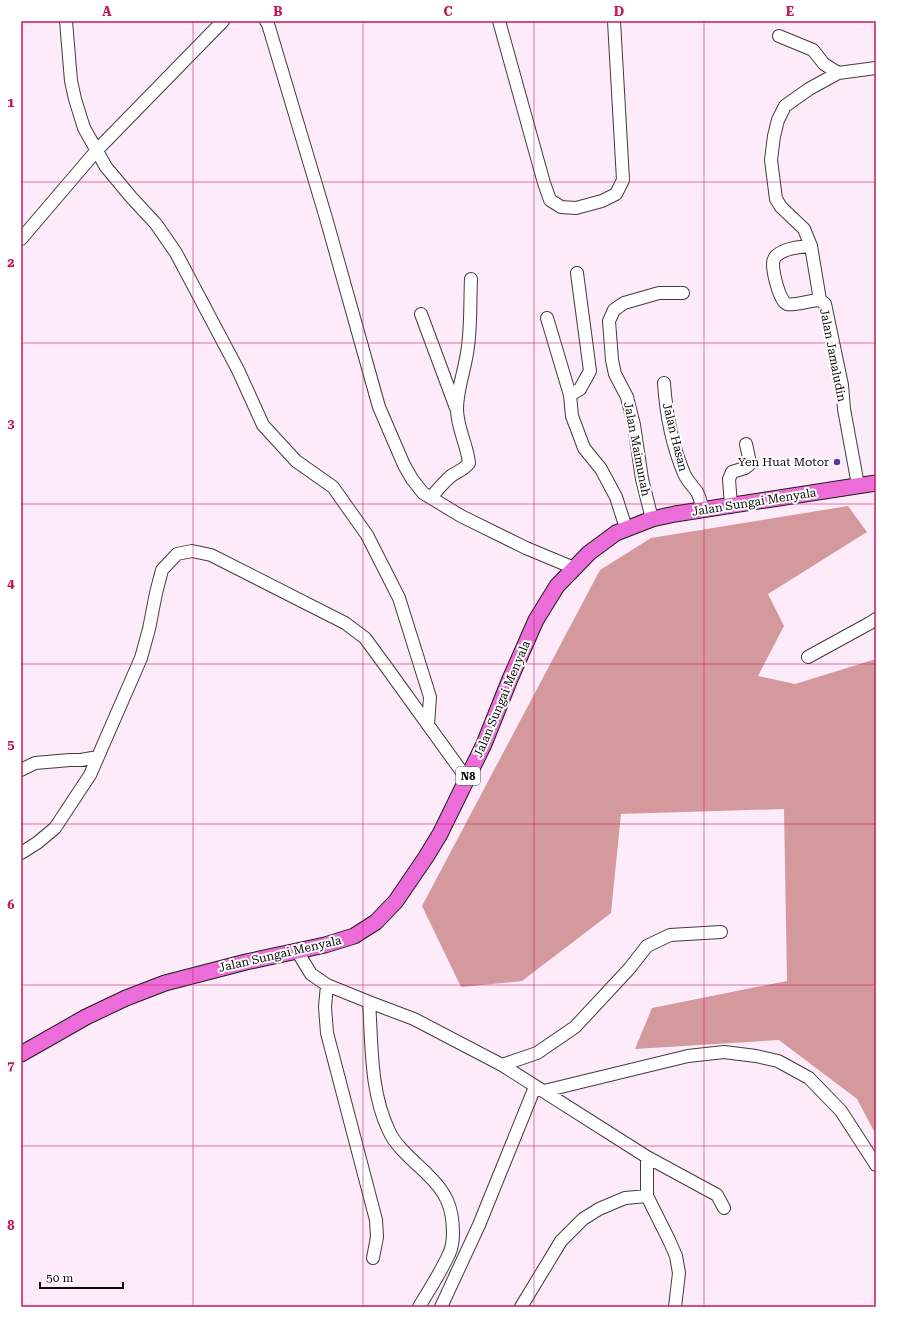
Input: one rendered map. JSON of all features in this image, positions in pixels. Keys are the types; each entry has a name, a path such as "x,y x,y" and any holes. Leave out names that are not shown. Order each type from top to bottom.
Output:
{"main road":[{"name":"Jalan Sungai Menyala","path":"21,1054 86,1017 165,983 246,962 325,945 354,936 376,922 396,901 440,834 484,744 536,620 557,586 598,546 616,533 652,519 876,483"}],"street":[{"path":"66,21 71,81 75,100 84,128 106,167 156,224 176,253 238,370 263,425 296,461 333,487 367,535 399,598 430,697 428,725"},
{"path":"21,239 97,150 223,21"},
{"path":"266,21 326,218 378,407 404,465 412,479 423,493 431,498 461,516 526,548 574,568"},
{"path":"499,21 544,184 550,200 561,207 576,208 602,201 616,194 623,180 614,21"},
{"path":"779,36 813,50 824,64 838,73"},
{"path":"820,300 811,246 804,229 781,207 776,199 771,160 774,136 778,120 785,106 809,89 838,73 876,68"},
{"name":"Jalan Jamaludin","path":"811,246 787,250 775,257 772,263 781,299 786,304 794,304 812,300 820,300 825,304 842,385 844,408 858,485"},
{"path":"570,395 580,389 590,371 576,273"},
{"path":"431,498 442,484 453,475 465,469 469,463 465,442 459,426 457,411 458,396 468,345 471,279"},
{"name":"Jalan Maimunah","path":"652,519 642,479 634,425 627,398 615,374 612,360 609,321 614,310 624,303 659,293 682,293"},
{"path":"421,314 457,411"},
{"path":"547,318 570,395 572,416 584,448 601,469 616,497 626,528"},
{"name":"Jalan Hasan","path":"664,384 665,401 679,462 690,485 697,492 703,510"},
{"path":"731,506 729,479 732,472 749,465 746,444"},
{"path":"21,853 55,828 90,774 141,658 162,570 177,554 192,551 211,555 345,623 365,638 466,779"},
{"path":"808,657 876,619"},
{"path":"21,770 35,763 82,760 98,757"},
{"path":"502,1066 537,1053 575,1027 629,969 646,946 670,934 720,932"},
{"path":"297,951 311,974 327,985 414,1019 502,1066 647,1157 716,1195 724,1208"},
{"path":"327,985 325,1007 327,1034 376,1220 377,1237 373,1258"},
{"path":"369,1002 374,1073 380,1111 390,1133 404,1150 434,1180 445,1195 450,1207 453,1222 453,1237 450,1253 419,1307"},
{"path":"540,1089 688,1056 724,1052 756,1056 778,1061 809,1078 841,1111 876,1165"},
{"path":"441,1307 540,1089"},
{"path":"647,1157 647,1196 676,1256 679,1273 675,1307"},
{"path":"521,1307 561,1241 583,1219 599,1209 626,1198 647,1196"}],"shaded area":[{"path":"848,506 867,532 768,594 784,626 758,676 795,684 876,659 876,1135 857,1099 779,1040 635,1049 652,1008 787,981 784,809 621,814 611,913 522,981 461,987 422,906 600,570 651,538"}],"place":[{"name":"Yen Huat Motor","path":"837,462"}]}
